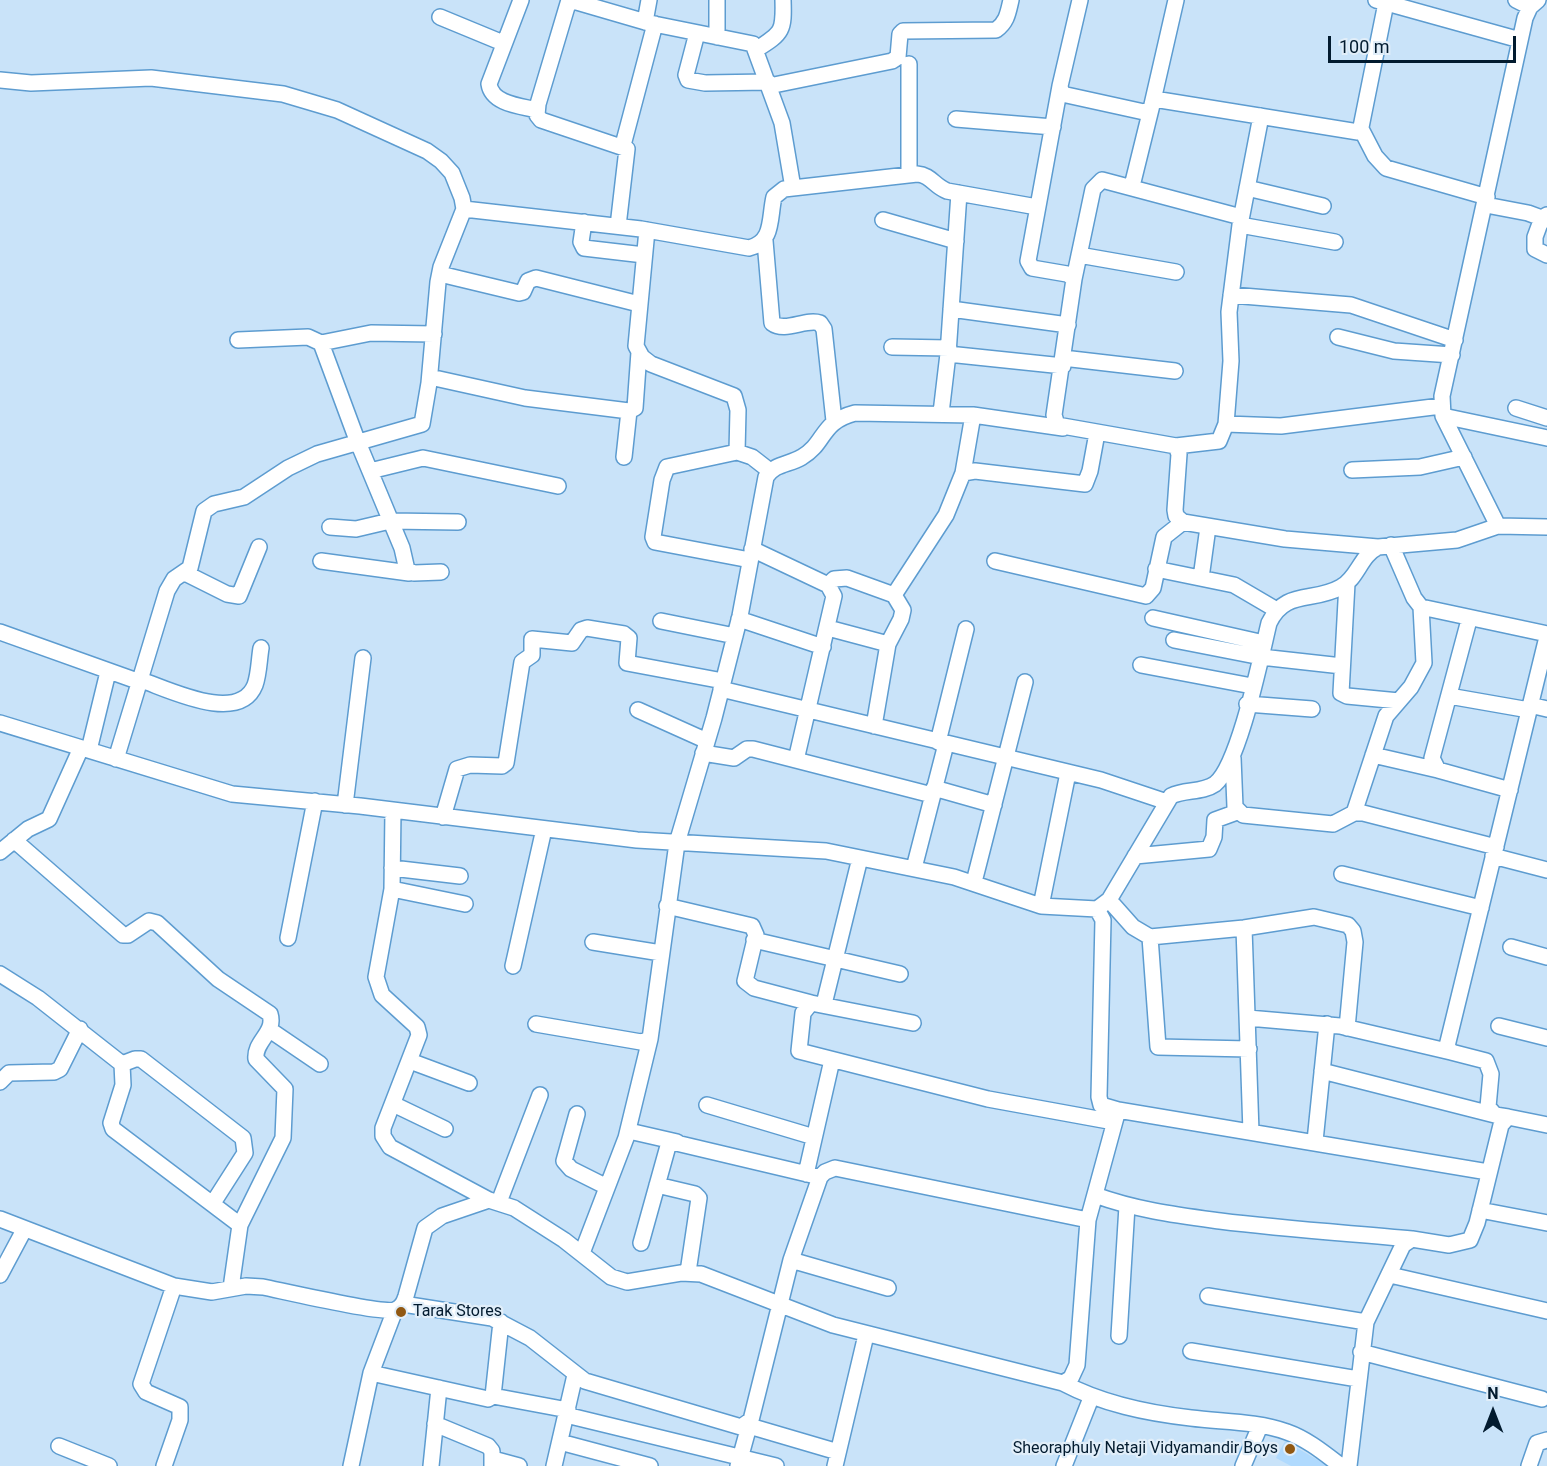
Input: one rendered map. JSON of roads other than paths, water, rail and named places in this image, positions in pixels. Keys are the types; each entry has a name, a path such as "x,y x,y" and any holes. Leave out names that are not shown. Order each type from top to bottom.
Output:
{"street":[{"path":"521,0 490,76 490,89 501,101 537,110"},
{"path":"618,226 629,155 623,145 541,120 537,110 570,0 595,4 650,23 748,43 757,49 784,134 793,188"},
{"path":"623,145 650,23 649,0"},
{"path":"717,0 717,37"},
{"path":"757,49 779,34 782,29 783,0"},
{"path":"697,33 686,75 688,80 705,83 769,84 892,61 898,57 900,34 903,31 996,30 1003,24 1011,0"},
{"path":"1074,279 1067,274 1032,268 1028,261 1060,86 1080,0"},
{"path":"1132,186 1176,0"},
{"path":"1520,40 1381,1 1360,129 1386,168 1545,218 1533,244 1534,249 1547,255"},
{"path":"1498,526 1442,411 1528,2"},
{"path":"440,17 504,43"},
{"path":"909,64 909,175"},
{"path":"0,80 31,83 152,78 267,91 327,106 427,151 441,160 452,173 464,209 440,274 430,377 422,424 357,440 308,458 238,500 208,507 204,511 193,562 185,573 170,583 116,759"},
{"path":"1060,86 1062,94 1134,111 1153,104 1261,116 1355,132 1360,129"},
{"path":"582,1253 629,1131 650,1039 677,843 735,636 766,477 770,471 804,456 834,421 855,413 973,415 1176,446 1219,441 1226,424 1231,361 1229,312 1240,221 1261,116"},
{"path":"956,119 1053,127"},
{"path":"464,209 647,230 739,248 758,246 765,241 769,234 774,197 784,189 924,175 941,189 1037,207"},
{"path":"1063,428 1057,425 1054,415 1074,279 1096,183 1109,180 1240,221 1335,242"},
{"path":"1246,188 1323,206"},
{"path":"941,413 949,351 959,193"},
{"path":"883,220 956,241"},
{"path":"584,222 581,242 584,248 644,255"},
{"path":"430,377 525,398 629,411 635,408 639,352 635,338 647,230"},
{"path":"765,241 772,323 783,326 814,321 820,323 824,329 834,421"},
{"path":"1079,255 1176,272"},
{"path":"440,274 519,293 524,292 528,281 536,278 639,304"},
{"path":"1231,295 1351,305 1454,347"},
{"path":"951,309 1068,325"},
{"path":"238,340 308,337 321,343 371,333 434,334"},
{"path":"1338,337 1401,352 1454,347"},
{"path":"321,343 409,573"},
{"path":"892,346 1175,371"},
{"path":"639,352 651,364 735,396 738,410 737,452"},
{"path":"1516,408 1547,418"},
{"path":"624,457 629,411"},
{"path":"1226,424 1281,426 1442,411 1547,438"},
{"path":"894,595 946,515 963,473 973,415"},
{"path":"963,473 975,471 1085,484 1090,471 1097,433"},
{"path":"1176,446 1179,454 1175,510 1176,516 1183,522 1285,539 1385,546 1457,540 1498,526 1547,527"},
{"path":"770,471 752,457 737,452 667,467 662,480 653,537 655,542 662,544 751,555 828,585 834,596 796,760"},
{"path":"1352,470 1420,467 1464,457"},
{"path":"370,471 423,458 558,486"},
{"path":"330,527 363,529 390,521 458,522"},
{"path":"995,561 1139,596 1150,594 1164,537 1183,522"},
{"path":"1201,578 1208,527"},
{"path":"0,723 232,794 315,801 677,843 810,850 914,868 974,882 1041,906 1058,909 1096,909 1109,900 1167,802 1179,792 1203,790 1221,778 1233,755 1275,609 1285,602 1330,592 1347,583 1368,552 1385,546"},
{"path":"1354,813 1386,716 1411,687 1424,663 1421,607 1385,546"},
{"path":"185,573 227,594 238,596 259,547"},
{"path":"321,561 409,573 441,572"},
{"path":"1156,569 1244,589 1275,609"},
{"path":"828,585 840,577 894,595 903,610 901,619 888,644 874,726"},
{"path":"1347,583 1341,693 1347,696 1399,701"},
{"path":"1421,607 1469,620 1547,636 1541,684 1530,708 1448,1037 1447,1046 1451,1052"},
{"path":"1153,618 1262,650 1341,666"},
{"path":"739,619 823,647"},
{"path":"1438,770 1432,758 1469,620"},
{"path":"661,621 735,636"},
{"path":"828,628 888,644"},
{"path":"443,817 457,769 470,765 502,766 506,763 522,662 528,657 532,639 572,643 581,630 596,629 624,634 629,638 627,663 722,685 808,710 1126,787 1167,802"},
{"path":"914,868 933,792 966,629"},
{"path":"0,632 108,672 218,704 239,702 249,696 254,687 261,648"},
{"path":"1174,640 1262,650"},
{"path":"345,805 363,658"},
{"path":"1141,665 1252,686"},
{"path":"0,852 14,840 49,819 85,749 108,672"},
{"path":"974,882 1025,682"},
{"path":"1449,696 1547,709"},
{"path":"1247,704 1312,709"},
{"path":"638,710 705,747 734,758 747,749 753,749 994,805"},
{"path":"1233,755 1237,812"},
{"path":"1373,755 1510,790"},
{"path":"1041,906 1068,773"},
{"path":"288,938 315,801"},
{"path":"393,810 392,889 376,977 382,995 417,1027 418,1042 383,1128 386,1143 494,1201 514,1208 582,1253 610,1277 627,1282 688,1272 701,1274 779,1306 866,1335 1063,1383 1091,1398 1160,1414 1286,1431 1304,1439 1341,1466"},
{"path":"1135,856 1209,849 1214,837 1215,820 1237,812 1322,824 1333,824 1354,813 1376,815 1547,870"},
{"path":"513,966 544,829"},
{"path":"14,840 123,935 128,935 149,921 164,927 218,979 270,1014 270,1030 255,1053 256,1059 285,1089 283,1138 240,1225 231,1288"},
{"path":"860,858 836,959 818,1003 803,1013 799,1051 988,1099 1315,1141 1488,1172"},
{"path":"392,868 460,876"},
{"path":"1341,874 1481,908"},
{"path":"392,889 465,904"},
{"path":"1109,900 1133,927 1150,937 1244,928 1314,917 1348,925 1353,931 1355,942 1347,1028"},
{"path":"667,906 752,926 755,929 754,940 745,974 748,985 818,1003 913,1023"},
{"path":"1096,909 1103,920 1099,1097 1101,1105 1116,1116"},
{"path":"1244,928 1251,1132"},
{"path":"1150,937 1158,1047 1249,1049"},
{"path":"754,940 900,974"},
{"path":"594,942 661,953"},
{"path":"1511,947 1547,957"},
{"path":"0,974 23,987 80,1029 122,1064 123,1085 111,1116 113,1129 240,1225"},
{"path":"1248,1018 1327,1024 1480,1058 1490,1066 1488,1107 1502,1116"},
{"path":"536,1024 641,1042 650,1039"},
{"path":"1315,1141 1327,1024"},
{"path":"1499,1026 1547,1038"},
{"path":"0,1082 9,1073 54,1072 60,1069 80,1029"},
{"path":"270,1030 320,1064"},
{"path":"122,1064 141,1059 243,1138 245,1153 213,1203"},
{"path":"739,1461 748,1426 755,1410 813,1175 814,1137 832,1060"},
{"path":"410,1061 469,1083"},
{"path":"1322,1071 1502,1116 1546,1123"},
{"path":"494,1201 540,1095"},
{"path":"393,1104 445,1129"},
{"path":"707,1105 814,1137"},
{"path":"577,1114 564,1161 571,1169 607,1187"},
{"path":"1063,1383 1071,1378 1077,1365 1088,1220 1116,1116"},
{"path":"1095,1195 1127,1206 1294,1230 1412,1239 1449,1245 1461,1244 1470,1240 1480,1210 1502,1116"},
{"path":"629,1131 813,1175 835,1168 1088,1220"},
{"path":"641,1243 668,1146 677,1142"},
{"path":"657,1185 695,1194 699,1198 688,1272"},
{"path":"351,1466 371,1373 399,1307 425,1228 442,1216 494,1201"},
{"path":"1119,1336 1127,1206"},
{"path":"1480,1210 1547,1223"},
{"path":"0,1220 174,1286 212,1292 231,1288 263,1287 375,1309 399,1307 473,1314 501,1322 530,1338 575,1375 597,1385 732,1425 748,1426 836,1459 866,1335"},
{"path":"0,1275 24,1230"},
{"path":"1348,1466 1366,1322 1403,1245 1412,1239"},
{"path":"791,1260 888,1288"},
{"path":"1390,1275 1547,1311"},
{"path":"164,1466 180,1420 180,1407 146,1392 141,1384 174,1286"},
{"path":"1208,1296 1366,1322"},
{"path":"493,1396 501,1322"},
{"path":"1191,1351 1358,1379"},
{"path":"1361,1352 1542,1399"},
{"path":"371,1373 480,1398 493,1396 567,1413 739,1461 776,1466"},
{"path":"554,1466 575,1375"},
{"path":"431,1466 439,1388"},
{"path":"1064,1466 1091,1398"},
{"path":"435,1424 488,1446 493,1463 519,1466"},
{"path":"1244,1466 1260,1426"},
{"path":"1529,1466 1537,1443 1547,1440"},
{"path":"560,1442 650,1466"},
{"path":"59,1446 109,1466"}],"place":[{"name":"Tarak Stores","path":"401,1312"},
{"name":"Sheoraphuly Netaji Vidyamandir Boys","path":"1290,1449"}]}
